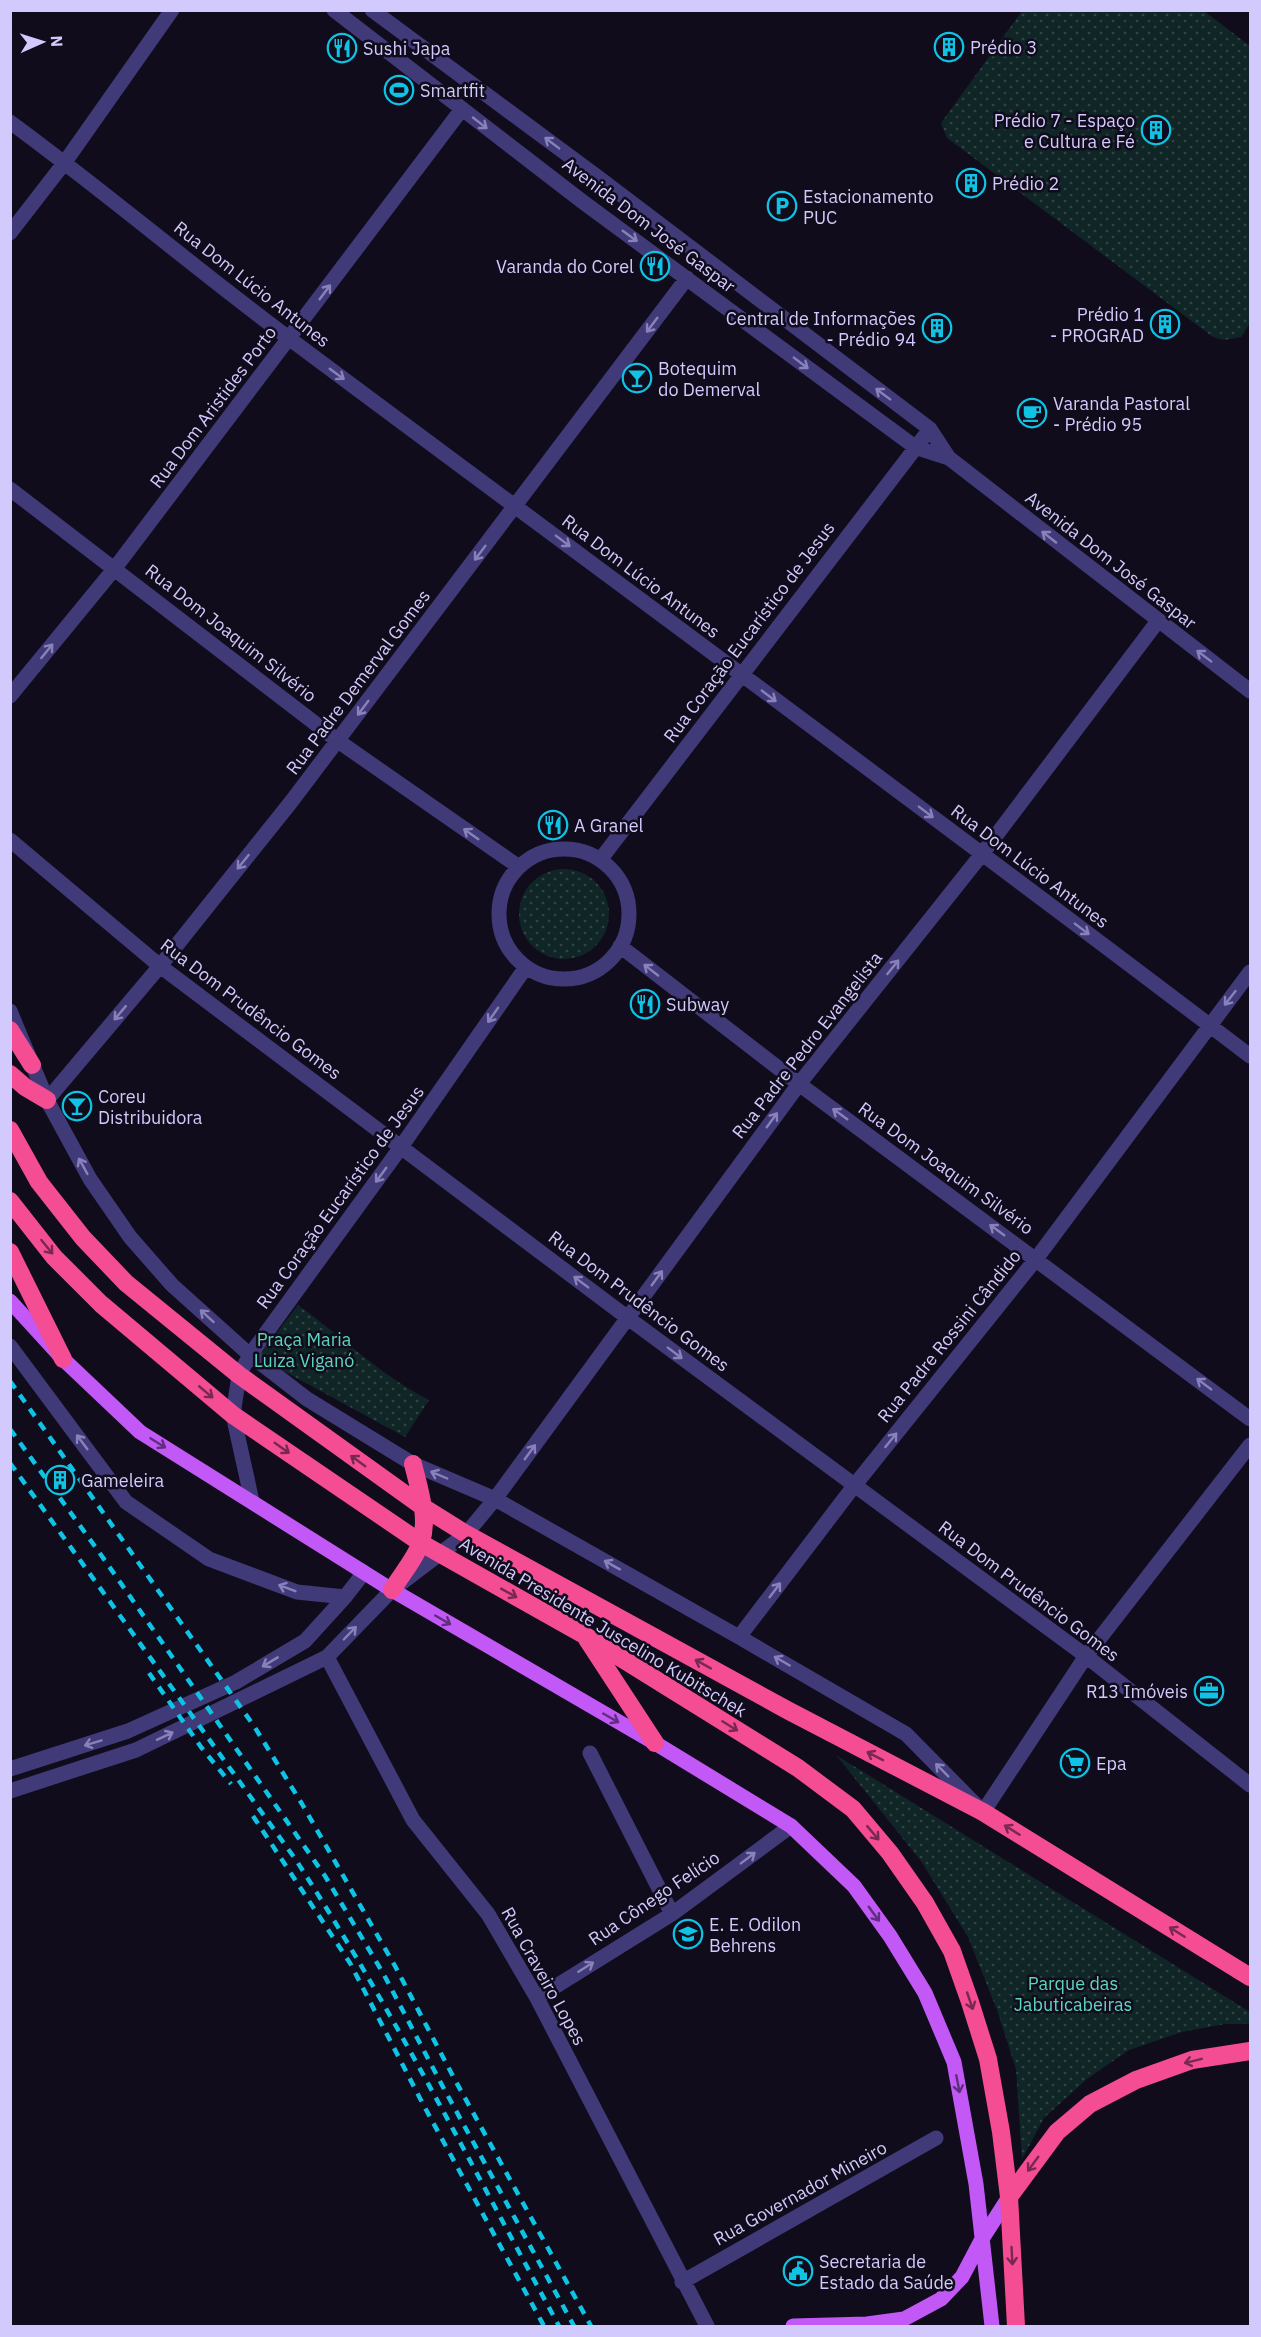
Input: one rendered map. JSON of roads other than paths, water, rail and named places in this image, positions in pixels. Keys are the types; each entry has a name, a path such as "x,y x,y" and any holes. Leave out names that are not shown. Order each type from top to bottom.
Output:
{"highway":[{"path":"10,1030 32,1065"},
{"path":"10,1074 25,1087 47,1100"},
{"name":"Avenida Presidente Juscelino Kubitschek","path":"10,1130 39,1182 83,1238 126,1283 239,1375 423,1507 466,1534 789,1711 983,1812 1251,1977"},
{"name":"Avenida Presidente Juscelino Kubitschek","path":"10,1201 54,1257 101,1304 234,1415 421,1544 584,1635 798,1768 853,1809 890,1853 925,1903 952,1951 988,2059 1009,2198 1016,2326"},
{"path":"10,1252 63,1359"},
{"path":"392,1590 421,1544 424,1525 423,1507 414,1464"},
{"path":"584,1635 655,1743"},
{"path":"1009,2198 1057,2132 1090,2104 1136,2080 1192,2060 1251,2051"}],"main road":[{"path":"10,1301 63,1359 140,1432 392,1590 655,1743 790,1826 854,1886 890,1936 925,1994 954,2062 976,2184 992,2326"},
{"path":"794,2326 867,2324 904,2319 941,2299 962,2277 981,2240 1009,2198"}],"street":[{"path":"10,233 65,162 172,10"},
{"name":"Avenida Dom José Gaspar","path":"372,10 599,178 930,429 949,458 1251,691"},
{"name":"Avenida Dom José Gaspar","path":"340,12 462,109 915,447 949,458"},
{"name":"Rua Dom Aristides Porto","path":"10,696 115,568 462,109"},
{"name":"Rua Dom Lúcio Antunes","path":"10,122 65,162 290,339 1251,1056"},
{"name":"Rua Padre Demerval Gomes","path":"47,1100 160,966 338,741 687,278"},
{"name":"Rua Coração Eucarístico de Jesus","path":"600,860 930,429"},
{"name":"Rua Dom Joaquim Silvério","path":"10,489 338,741 519,867"},
{"name":"Rua Padre Pedro Evangelista","path":"10,1791 136,1750 327,1657 392,1590 466,1534 495,1499 799,1084 982,854 1158,621"},
{"name":"Rua Dom Prudêncio Gomes","path":"10,840 160,966 628,1318 1086,1656 1251,1785"},
{"path":"558,849 580,851 600,860 614,873 624,890 628,909 627,928 620,946 607,963 588,975 567,979 546,977 526,967 512,954 503,938 499,919 500,900 507,882 519,867 537,855 558,849"},
{"name":"Rua Dom Joaquim Silvério","path":"620,946 799,1084 1251,1419"},
{"name":"Rua Coração Eucarístico de Jesus","path":"252,1501 234,1415 239,1375 250,1355 401,1146 526,967"},
{"name":"Rua Padre Rossini Cândido","path":"739,1636 854,1486 1036,1259 1251,972"},
{"name":"Avenida Presidente Juscelino Kubitschek","path":"10,1011 47,1100 90,1179 130,1237 172,1285 250,1355 307,1399 414,1464 495,1499 739,1636 906,1734 983,1812"},
{"path":"10,1346 126,1502 209,1559 297,1592 345,1597"},
{"path":"983,1812 1086,1656 1251,1445"},
{"path":"10,1768 128,1731 236,1682 305,1641 345,1597 359,1579 362,1570"},
{"name":"Rua Craveiro Lopes","path":"327,1657 413,1820 488,1914 537,1998 706,2326"},
{"path":"590,1753 672,1914"},
{"name":"Rua Cônego Felício","path":"537,1998 672,1914 790,1826"},
{"name":"Rua Governador Mineiro","path":"682,2282 936,2138"}],"railway":[{"path":"10,1381 254,1726 302,1804 395,1966 455,2080 591,2326"},
{"path":"10,1429 99,1552 325,1876 383,1973 574,2326"},
{"path":"10,1463 296,1860 399,2032 559,2326"},
{"path":"149,1673 201,1747 231,1784"},
{"path":"253,1816 350,1963 424,2106 544,2326"}],"place":[{"name":"Prédio 3","path":"949,47"},
{"name":"Sushi Japa","path":"342,48"},
{"name":"Smartfit","path":"399,90"},
{"name":"Prédio 7 - Espaço e Cultura e Fé","path":"1156,130"},
{"name":"Prédio 2","path":"971,183"},
{"name":"Estacionamento PUC","path":"782,206"},
{"name":"Varanda do Corel","path":"655,266"},
{"name":"Prédio 1 - PROGRAD","path":"1165,324"},
{"name":"Central de Informações - Prédio 94","path":"937,328"},
{"name":"Botequim do Demerval","path":"637,378"},
{"name":"Varanda Pastoral - Prédio 95","path":"1032,413"},
{"name":"A Granel","path":"553,825"},
{"name":"Subway","path":"645,1004"},
{"name":"Coreu Distribuidora","path":"77,1106"},
{"name":"Gameleira","path":"60,1480"},
{"name":"R13 Imóveis","path":"1209,1691"},
{"name":"Epa","path":"1075,1763"},
{"name":"E. E. Odilon Behrens","path":"688,1934"},
{"name":"Secretaria de Estado da Saúde","path":"798,2271"}],"park label":[{"name":"Praça Maria Luiza Viganó","path":"304,1349"},
{"name":"Parque das Jabuticabeiras","path":"1073,1993"}]}
